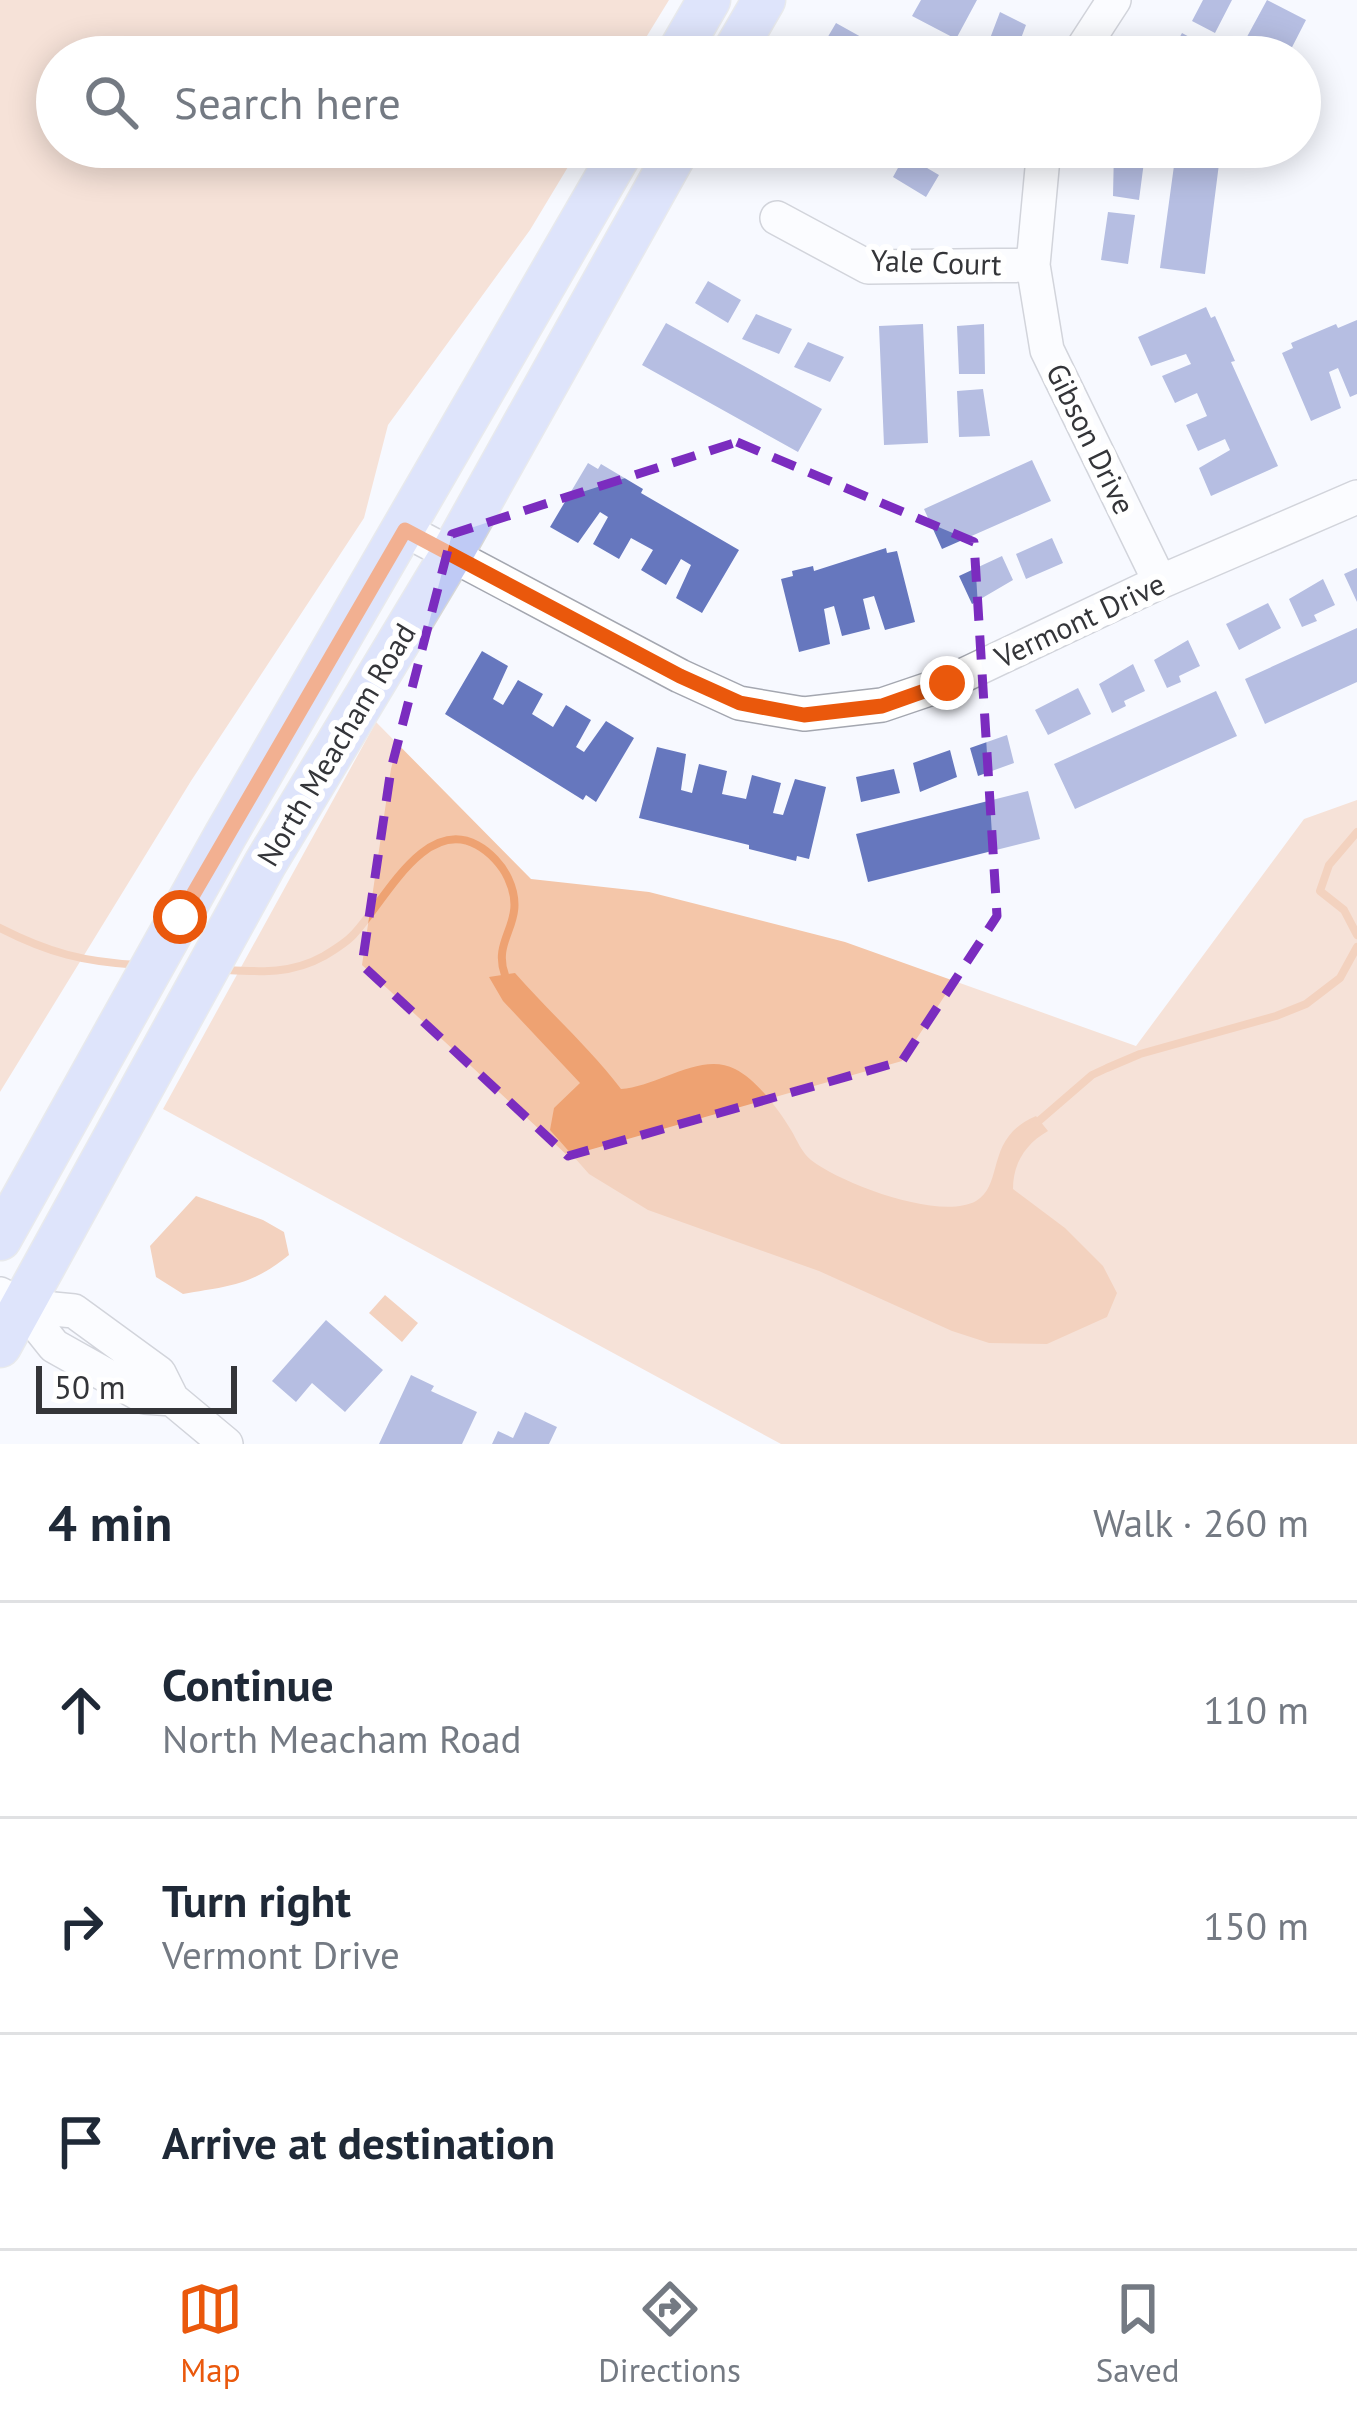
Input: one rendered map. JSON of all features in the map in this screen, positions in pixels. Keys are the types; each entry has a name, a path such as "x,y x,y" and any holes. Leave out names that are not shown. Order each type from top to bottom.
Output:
{"main road":[{"path":"688,36 709,0"},
{"path":"743,36 764,0"},
{"name":"North Meacham Road","path":"0,1239 612,168"},
{"name":"North Meacham Road","path":"0,1346 11,1300 451,555 668,168"}],"street":[{"path":"1091,36 1114,0"},
{"name":"Gibson Drive","path":"1043,168 1033,265 1047,350 1160,583"},
{"name":"Yale Court","path":"777,218 868,266 1033,265"},
{"name":"Vermont Drive","path":"405,530 700,686 740,703 804,715 882,706 947,683 1357,497"},
{"path":"11,1300 74,1311 159,1373 172,1399 226,1444"},
{"path":"11,1300 54,1346 145,1397 172,1399"}],"highlighted area":[{"path":"737,442 974,542 997,916 902,1061 568,1156 362,965 391,769 452,534"}],"shaded area":[{"path":"0,0 669,0 647,36 36,36 36,168 567,168 530,230 388,425 364,518 191,781 0,1092"},
{"path":"376,722 531,879 649,892 845,942 1136,1046 1304,819 1357,800 1357,1444 781,1444 163,1109"},
{"path":"515,973 621,1089 708,1064 735,1069 767,1096 811,1160 892,1197 939,1206 976,1201 990,1184 1009,1136 1036,1116 1048,1131 1022,1156 1013,1189 1065,1228 1103,1266 1117,1293 1107,1317 1047,1344 989,1343 819,1271 648,1210 589,1174 550,1130 554,1108 580,1083 503,1001 489,977"},
{"path":"196,1196 284,1232 289,1255 251,1279 183,1294 156,1277 150,1246"},
{"path":"385,1295 418,1323 402,1342 369,1313"}],"building":[{"path":"921,0 977,0 958,36 912,16"},
{"path":"1203,0 1232,0 1215,33 1192,21"},
{"path":"1267,0 1306,20 1298,36 1247,36"},
{"path":"1000,12 1026,25 1022,36 991,36"},
{"path":"836,23 859,36 828,36"},
{"path":"898,168 927,168 939,175 926,197 893,177"},
{"path":"1114,168 1143,168 1139,200 1113,196"},
{"path":"1174,168 1218,168 1205,274 1160,268"},
{"path":"1108,212 1135,215 1128,264 1101,260"},
{"path":"708,281 741,300 728,323 695,303"},
{"path":"1206,307 1211,318 1215,316 1278,466 1211,496 1199,468 1230,450 1225,439 1198,451 1186,425 1207,416 1197,393 1175,403 1162,376 1191,364 1186,354 1151,366 1138,337"},
{"path":"756,314 792,329 779,354 742,339"},
{"path":"1357,320 1357,394 1350,397 1338,368 1329,372 1341,408 1311,421 1282,353 1293,348 1291,343"},
{"path":"666,323 822,409 798,452 642,365"},
{"path":"923,324 928,443 884,445 879,326"},
{"path":"984,324 985,374 959,374 957,326"},
{"path":"808,342 844,357 830,382 794,367"},
{"path":"983,389 990,436 959,437 957,391"},
{"path":"1032,460 1051,501 942,549 924,509"},
{"path":"588,463 598,469 601,464 739,550 702,613 676,598 691,565 681,559 666,585 641,570 653,550 631,538 619,559 593,544 608,517 600,512 578,543 550,527"},
{"path":"1052,538 1063,563 1026,579 1016,554"},
{"path":"886,548 887,553 897,551 915,622 885,630 874,596 863,599 870,629 842,636 834,606 824,609 830,644 799,652 781,579 793,576 792,571 813,566 814,571"},
{"path":"1002,556 1013,580 972,604 959,576"},
{"path":"1357,568 1357,602 1344,574"},
{"path":"1323,579 1335,605 1302,627 1289,599"},
{"path":"1268,603 1281,628 1239,650 1226,624"},
{"path":"1357,628 1357,682 1265,724 1245,679"},
{"path":"1188,640 1200,666 1167,688 1154,660"},
{"path":"482,651 508,666 493,699 503,705 518,680 543,694 532,714 553,727 566,705 591,720 576,747 584,752 606,721 634,738 596,802 586,795 583,800 445,714"},
{"path":"1133,664 1145,691 1112,713 1099,684"},
{"path":"1078,688 1091,714 1048,735 1035,710"},
{"path":"1216,691 1237,736 1075,809 1054,764"},
{"path":"1007,735 1014,763 978,776 970,748"},
{"path":"657,747 686,754 681,790 692,793 699,764 727,771 722,794 746,799 752,775 781,783 773,813 783,815 795,779 826,787 809,859 797,856 796,861 639,818"},
{"path":"950,750 957,777 920,792 913,763"},
{"path":"894,769 900,793 861,802 856,777"},
{"path":"1028,791 1040,839 868,882 856,834"},
{"path":"326,1320 383,1370 345,1412 312,1383 296,1402 272,1381"},
{"path":"411,1375 434,1386 431,1391 477,1412 462,1444 379,1444"},
{"path":"525,1412 557,1427 549,1444 492,1444 498,1431 513,1438"}],"waterway":[{"path":"1357,832 1329,865 1320,891 1344,910 1357,935"},
{"path":"226,970 288,969 324,956 354,934 422,853 440,842 458,839 486,851 508,878 514,907 503,950 505,975"},
{"path":"0,928 67,955 139,965"},
{"path":"1033,1126 1092,1075 1107,1068 1306,1004 1340,978 1357,947"}],"route":[{"path":"180,917 405,530 740,703 804,715 882,706 947,683"}]}
